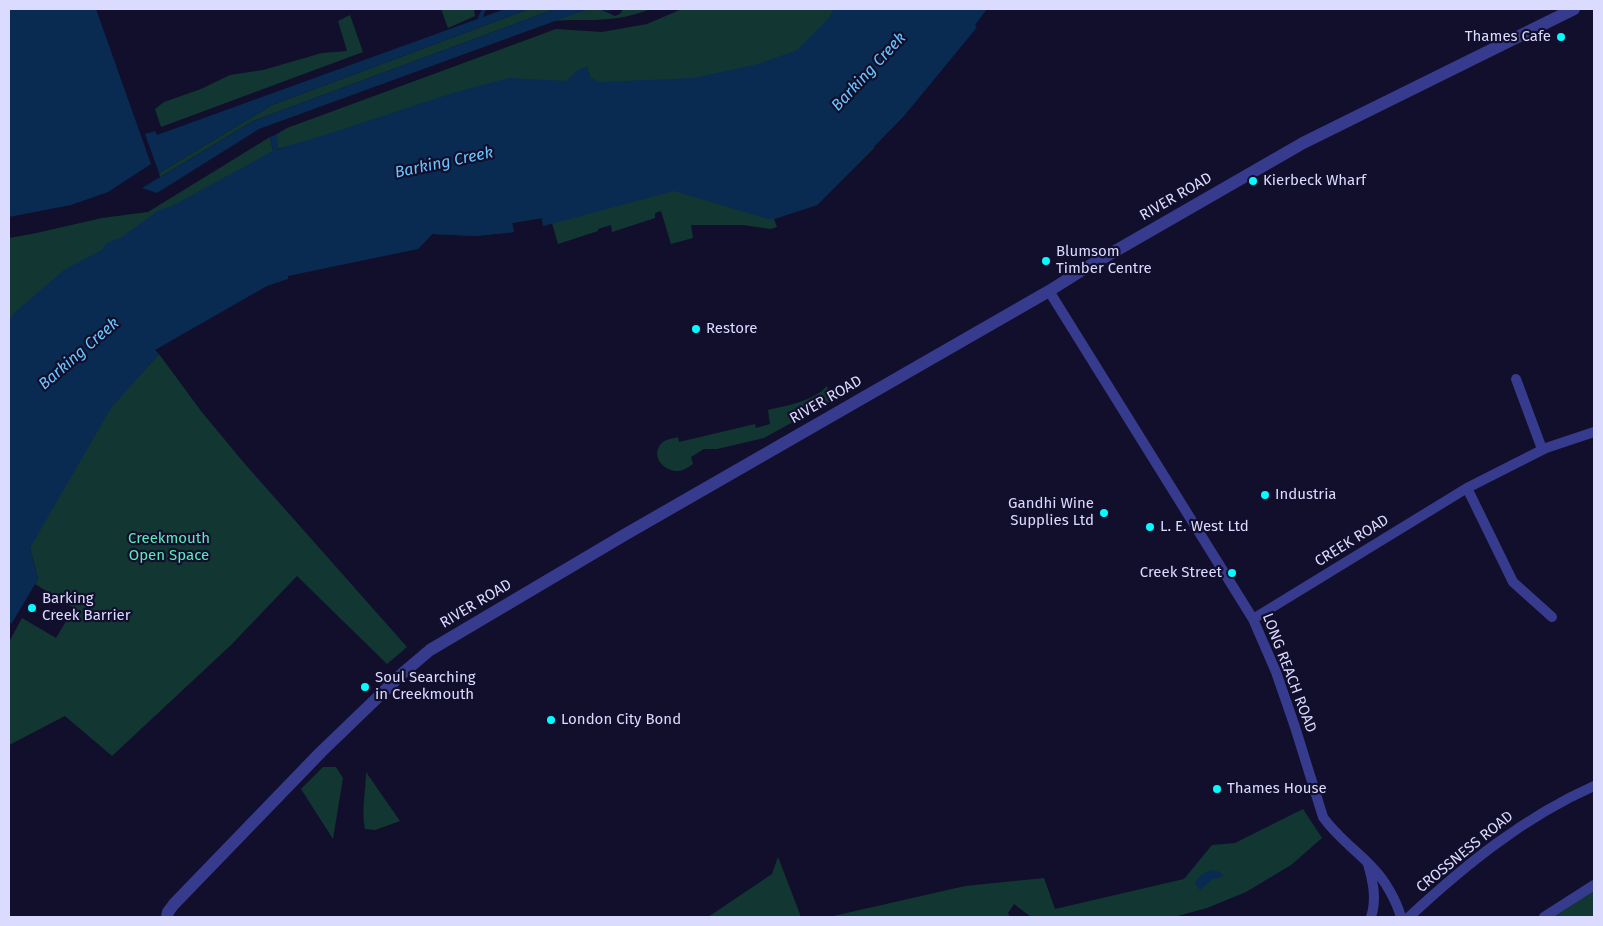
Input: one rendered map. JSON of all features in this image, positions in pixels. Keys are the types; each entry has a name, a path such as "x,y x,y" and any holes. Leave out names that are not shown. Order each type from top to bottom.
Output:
{"street":[{"name":"RIVER ROAD","path":"167,917 174,904 321,752 404,672 430,650 626,534 1303,143 1574,9"},
{"name":"LONG REACH ROAD","path":"1049,291 1253,618 1276,672 1295,727 1320,811 1327,823 1367,862 1382,880 1401,917"},
{"path":"1516,379 1542,449"},
{"name":"CREEK ROAD","path":"1253,618 1467,488 1542,449 1594,432"},
{"path":"1467,488 1513,582 1552,617"},
{"name":"CROSSNESS ROAD","path":"1409,917 1510,833 1558,804 1594,786"},
{"path":"1367,862 1374,894 1371,917"},
{"path":"1544,917 1594,885"}],"green space":[{"path":"441,9 474,9 475,16 448,28"},
{"path":"529,9 555,9 253,121 160,177 159,173 272,105"},
{"path":"588,9 600,9 615,16 620,14 623,9 651,9 630,16 614,18 551,21"},
{"path":"682,9 877,9 824,50 632,107 590,78 587,67 566,81 277,149 277,134 287,128 556,29 602,32 647,24"},
{"path":"350,15 363,52 161,127 155,109 164,102 201,89 230,75 263,70 322,53 347,51 338,21"},
{"path":"270,137 273,151 276,154 9,349 9,238 102,218 148,212"},
{"path":"874,147 817,205 774,219 777,227 770,229 743,225 691,225 693,238 671,244 661,211 655,213 655,218 612,232 611,225 558,244 552,223 543,226 542,218 512,223 514,232 476,236 432,234 418,249 384,227"},
{"name":"Creekmouth Open Space","path":"159,354 201,411 244,463 407,647 387,664 297,576 231,645 112,756 65,716 9,745 9,642 22,618 56,638 74,608 35,584 38,579 30,548 42,461 141,374"},
{"path":"827,386 831,401 764,438 717,449 704,449 691,457 693,464 679,471 664,467 658,459 657,455 660,445 666,440 678,437 679,442 755,424 756,428 770,424 768,410 807,399"},
{"path":"323,767 336,767 343,778 333,839 301,789"},
{"path":"366,772 400,821 375,830 365,829"},
{"path":"1303,809 1322,838 1291,865 1246,892 1207,908 1174,917 1031,917 1014,904 1008,913 1010,917 829,917 965,886 1044,878 1055,909 1184,879 1212,845 1235,843"},
{"path":"778,857 801,917 708,917 772,874"},
{"path":"1594,890 1594,917 1552,917"}],"water":[{"path":"9,9 96,9 151,164 108,192 71,205 9,217"},
{"path":"505,9 529,9 272,105 159,173 145,134 155,131 157,135"},
{"path":"555,9 588,9 259,129 157,193 142,188 253,121"},
{"name":"Barking Creek","path":"834,9 987,9 975,25 977,27 974,31 904,116 817,205 774,219 768,219 674,191 543,226 542,218 512,223 514,232 476,236 432,234 418,249 288,276 288,279 267,286 155,350 159,354 111,408 30,548 38,579 12,623 9,624 9,320 15,312 64,270 102,250 107,243 122,237 159,210 172,206 273,151 270,137 277,134 278,149 453,93 509,78 566,81 579,69 587,67 590,77 599,82 694,78 758,64 797,50 829,18"},
{"path":"1212,870 1223,875 1220,878 1213,879 1200,890 1195,884 1196,881 1202,875"}],"waterway":[{"path":"479,21 484,9"}],"place":[{"name":"Thames Cafe","path":"1561,37"},
{"name":"Kierbeck Wharf","path":"1253,181"},
{"name":"Blumsom Timber Centre","path":"1046,261"},
{"name":"Restore","path":"696,329"},
{"name":"Industria","path":"1265,495"},
{"name":"Gandhi Wine Supplies Ltd","path":"1104,513"},
{"name":"L. E. West Ltd","path":"1150,527"},
{"name":"Creek Street","path":"1232,573"},
{"name":"Barking Creek Barrier","path":"32,608"},
{"name":"Soul Searching in Creekmouth","path":"365,687"},
{"name":"London City Bond","path":"551,720"},
{"name":"Thames House","path":"1217,789"}]}
